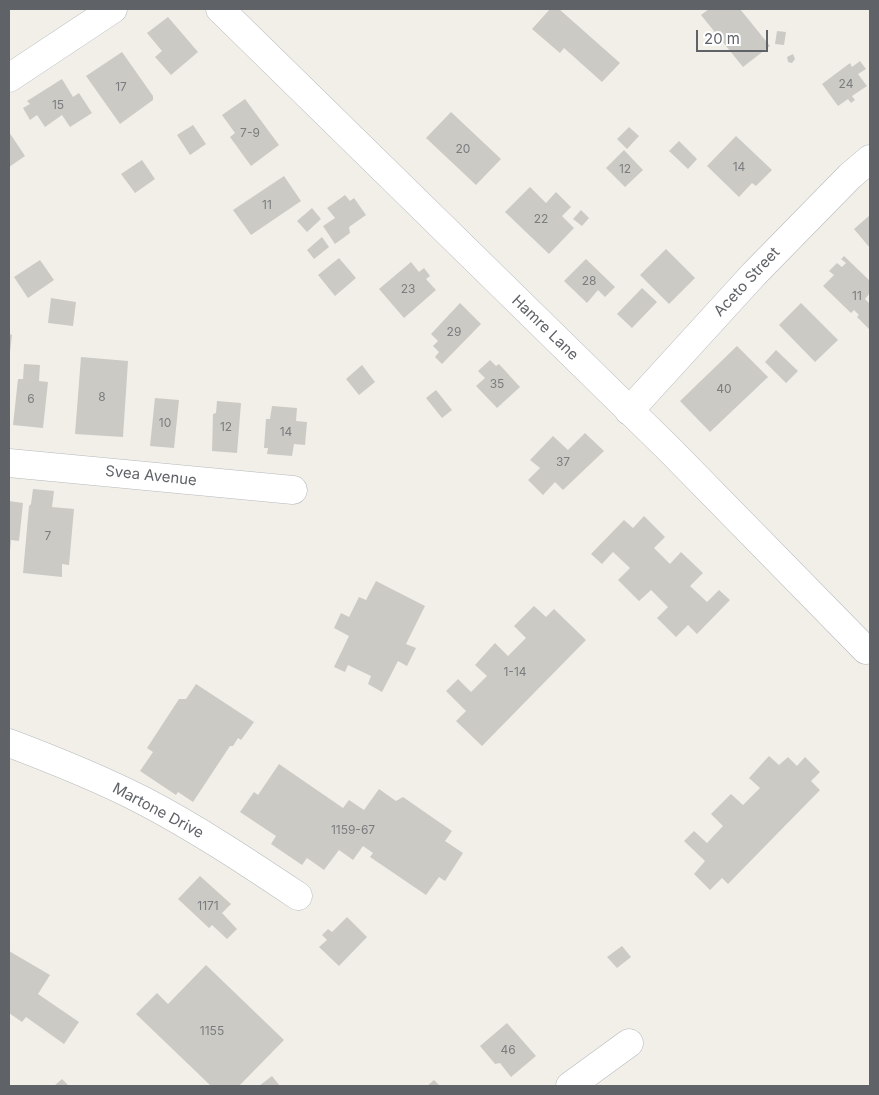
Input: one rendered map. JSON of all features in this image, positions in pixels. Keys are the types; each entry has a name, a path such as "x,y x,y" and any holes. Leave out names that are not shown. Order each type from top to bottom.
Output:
{"street":[{"path":"9,78 113,9"},
{"name":"Hamre Lane","path":"220,9 629,411 866,650"},
{"name":"Aceto Street","path":"629,411 754,274 850,176 870,159"},
{"name":"Svea Avenue","path":"9,462 293,490"},
{"name":"Martone Drive","path":"9,743 142,799 219,844 298,896"},
{"path":"570,1086 630,1043"}],"building":[{"path":"550,9 559,9 620,63 602,82 564,48 560,53 532,29"},
{"path":"709,9 740,9 770,46 743,67 701,15"},
{"path":"168,17 198,52 171,75 155,57 162,51 147,33"},
{"path":"777,31 786,32 784,45 775,44"},
{"path":"122,52 153,96 153,100 120,124 86,76"},
{"path":"793,54 795,59 792,63 788,62 787,57"},
{"path":"860,61 866,69 858,74 867,86 852,96 855,100 851,103 848,99 838,106 822,84 850,63 852,67"},
{"path":"62,79 73,97 79,93 92,113 70,127 62,115 45,127 37,115 30,120 23,108 30,104 27,101"},
{"path":"245,99 279,145 251,166 230,137 235,133 222,115"},
{"path":"451,112 501,159 476,185 426,138"},
{"path":"193,125 206,144 190,155 177,135"},
{"path":"629,127 639,136 627,149 617,139"},
{"path":"9,132 25,156 9,167"},
{"path":"736,136 772,170 756,186 752,183 739,197 707,166"},
{"path":"679,141 697,159 688,169 669,151"},
{"path":"624,150 643,170 625,187 606,168"},
{"path":"142,160 155,179 135,193 121,174"},
{"path":"284,176 301,201 251,235 233,210"},
{"path":"530,187 546,203 556,192 571,207 562,216 574,228 549,254 505,212"},
{"path":"345,195 350,201 354,198 366,215 349,227 350,233 335,244 323,226 335,218 327,208"},
{"path":"312,208 321,219 307,232 297,221"},
{"path":"581,210 589,218 582,226 573,219"},
{"path":"870,215 870,248 854,229"},
{"path":"322,237 329,247 314,259 307,250"},
{"path":"666,249 695,278 669,304 640,275"},
{"path":"844,256 870,281 870,293 865,299 870,304 870,330 857,317 859,315 854,310 851,313 823,286 834,275 829,271 837,263 842,267 846,263 841,259"},
{"path":"339,258 356,278 335,296 318,275"},
{"path":"586,259 615,287 605,297 598,290 587,303 564,281"},
{"path":"40,260 54,280 28,298 14,277"},
{"path":"411,262 419,272 424,268 430,276 426,279 436,290 404,318 379,289"},
{"path":"642,288 657,302 632,328 617,314"},
{"path":"51,298 76,302 73,326 48,323"},
{"path":"460,303 481,324 442,364 435,357 439,352 433,346 438,341 431,334"},
{"path":"801,303 838,340 815,362 779,325"},
{"path":"9,334 12,335 10,352 9,352"},
{"path":"737,346 768,377 710,432 680,401"},
{"path":"776,350 798,371 786,383 765,362"},
{"path":"81,357 128,361 123,437 75,434"},
{"path":"490,360 496,366 499,364 520,387 497,408 476,386 485,378 478,371"},
{"path":"24,364 40,365 39,381 48,382 43,428 13,425 18,379 23,379"},
{"path":"362,365 375,382 359,395 346,379"},
{"path":"436,390 452,410 442,418 426,398"},
{"path":"155,398 179,400 174,448 150,446"},
{"path":"217,401 241,403 237,453 212,451 213,414 216,413"},
{"path":"272,406 297,408 296,421 307,422 305,445 294,444 292,456 267,454 268,448 264,448 266,419 270,419"},
{"path":"585,433 604,451 563,490 555,482 543,495 528,480 540,468 530,460 553,436 568,450"},
{"path":"33,489 54,491 52,507 74,509 69,565 62,564 62,577 23,573 29,506"},
{"path":"9,501 23,503 19,541 11,540 10,551"},
{"path":"644,516 665,537 654,548 670,564 681,552 703,573 690,586 707,602 719,590 730,600 697,634 688,625 676,637 657,618 668,607 651,590 639,601 618,580 630,568 613,552 602,564 591,554 624,520 633,528"},
{"path":"376,581 425,606 406,644 416,648 407,666 398,661 382,692 368,684 371,676 348,665 345,672 334,667 349,636 334,628 341,613 349,617 359,597 366,600"},
{"path":"534,606 546,617 554,609 586,640 482,746 456,721 466,711 446,691 458,679 471,692 487,676 475,665 495,643 508,656 526,638 514,626"},
{"path":"196,684 254,722 241,740 238,738 233,746 230,746 193,802 178,792 176,795 140,771 153,752 147,748 179,699 186,699"},
{"path":"769,756 779,765 788,757 797,766 805,757 820,772 811,781 820,790 728,884 722,878 710,890 694,874 705,861 684,841 694,831 707,843 723,826 711,814 731,794 743,805 760,788 749,778"},
{"path":"279,764 343,808 349,800 364,810 379,789 396,801 403,797 452,831 445,841 463,853 445,881 439,877 426,895 370,857 373,853 363,846 353,860 339,850 324,870 307,858 302,865 271,844 276,836 240,812 254,792 258,795"},
{"path":"200,876 231,904 222,913 237,929 227,939 212,925 209,928 178,899"},
{"path":"347,917 367,937 339,966 319,947 327,940 322,935 328,929 332,932"},
{"path":"622,946 631,957 617,968 607,957"},
{"path":"9,951 50,975 38,994 79,1022 64,1044 26,1017 22,1022 9,1013"},
{"path":"206,965 284,1040 239,1086 211,1086 136,1014 157,993 168,1004"},
{"path":"507,1023 536,1056 511,1077 500,1063 495,1064 480,1046"},
{"path":"272,1076 280,1086 259,1086"},
{"path":"62,1079 68,1085 54,1086"},
{"path":"434,1080 440,1086 427,1086"}]}
